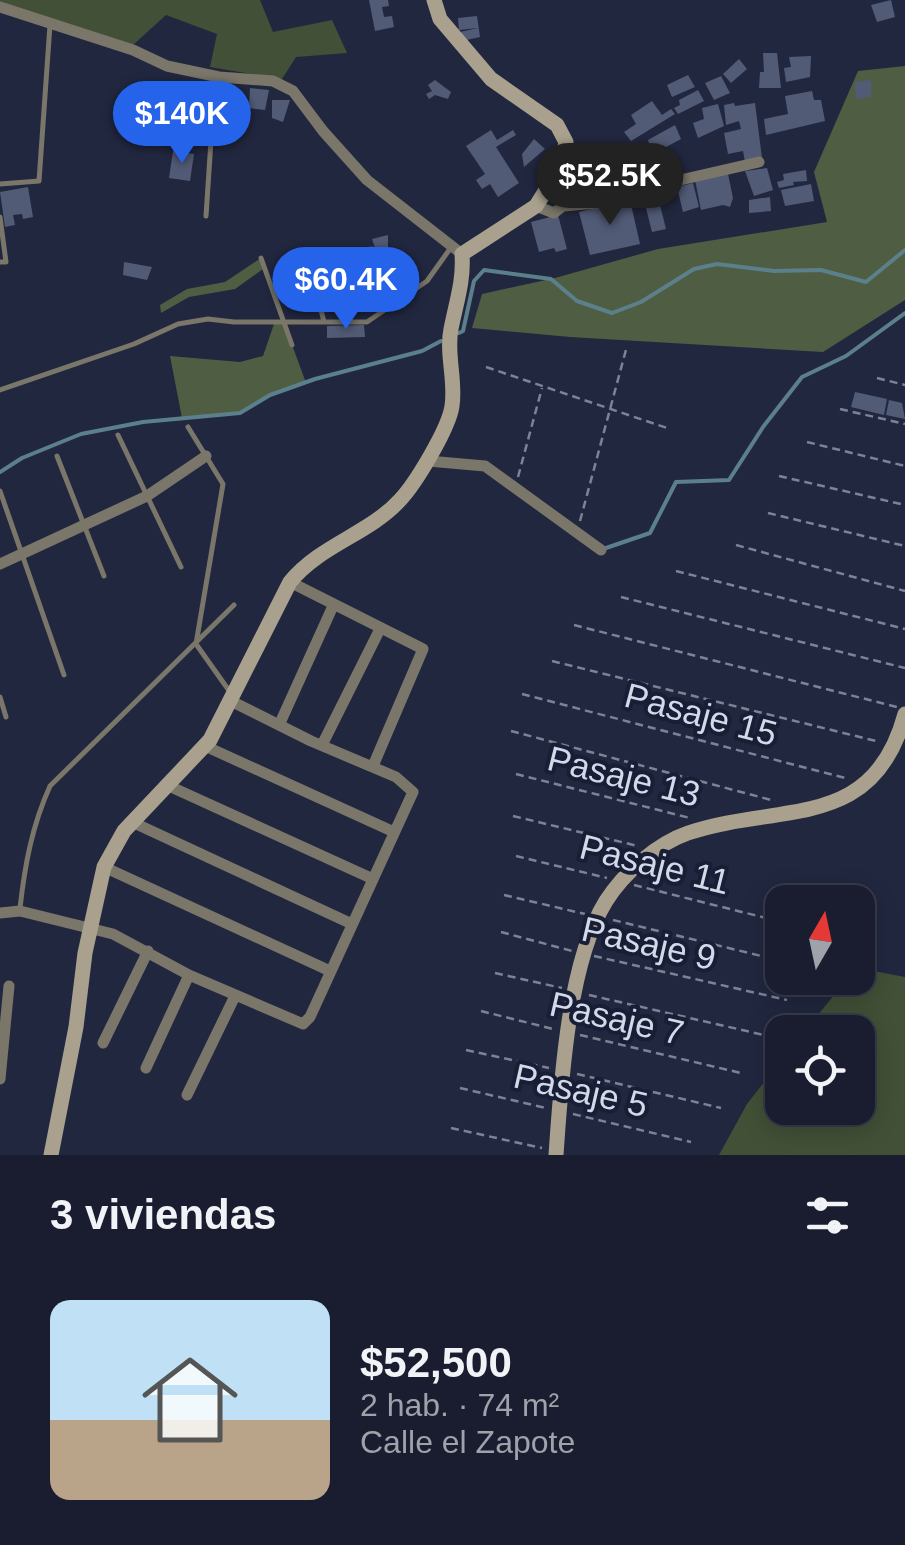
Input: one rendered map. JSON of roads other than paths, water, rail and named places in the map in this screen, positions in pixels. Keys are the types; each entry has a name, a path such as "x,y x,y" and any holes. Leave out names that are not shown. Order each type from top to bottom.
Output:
{"street":[{"path":"434,0 440,19 491,79 557,125 565,137 566,152 536,206 457,250"},
{"path":"0,7 133,50 168,66 215,76 274,80 293,90 367,180 457,250 464,279 450,334 452,408 428,461 400,500 369,525 329,547 290,582 204,746 116,842 104,868 90,928 76,1028 51,1155"},
{"path":"536,206 543,212 554,212 562,206 608,202 628,192 759,162"},
{"path":"0,564 147,496 206,456"},
{"path":"428,461 485,466 601,550"},
{"path":"290,582 423,650 373,766"},
{"path":"280,724 332,606"},
{"path":"322,746 380,629"},
{"path":"0,913 20,911 112,934 189,975 303,1024 310,1017 412,792 406,783 322,746 232,699"},
{"path":"556,1153 567,1032 586,954 608,898 656,850 686,834 841,801 867,784 896,746 905,711"},
{"path":"204,746 394,832"},
{"path":"168,786 373,879"},
{"path":"132,822 352,924"},
{"path":"104,868 330,971"},
{"path":"103,1043 148,952"},
{"path":"146,1068 189,975"},
{"path":"0,1079 9,986"},
{"path":"186,1095 235,996"}],"lane":[{"path":"0,184 39,180 50,22"},
{"path":"206,216 215,76"},
{"path":"0,217 6,262 0,262"},
{"path":"324,322 310,265 338,254 372,249"},
{"path":"0,390 134,344 178,324 208,319 367,322 427,281 457,250"},
{"path":"261,258 292,345"},
{"path":"188,427 222,484 196,644 232,699"},
{"path":"118,435 181,567"},
{"path":"58,456 104,576"},
{"path":"0,491 64,675"},
{"path":"20,911 28,847 50,786 234,604"},
{"path":"0,697 6,717"}],"waterway":[{"path":"459,333 463,331 474,281 484,270 551,279 577,301 612,313 641,302 694,269 717,264 774,271 821,270 866,282 905,250"},
{"path":"606,548 650,533 676,482 729,480 802,377 846,356 905,313"},
{"path":"0,472 22,458 81,434 143,422 240,413 270,395 422,351 441,341"}]}
